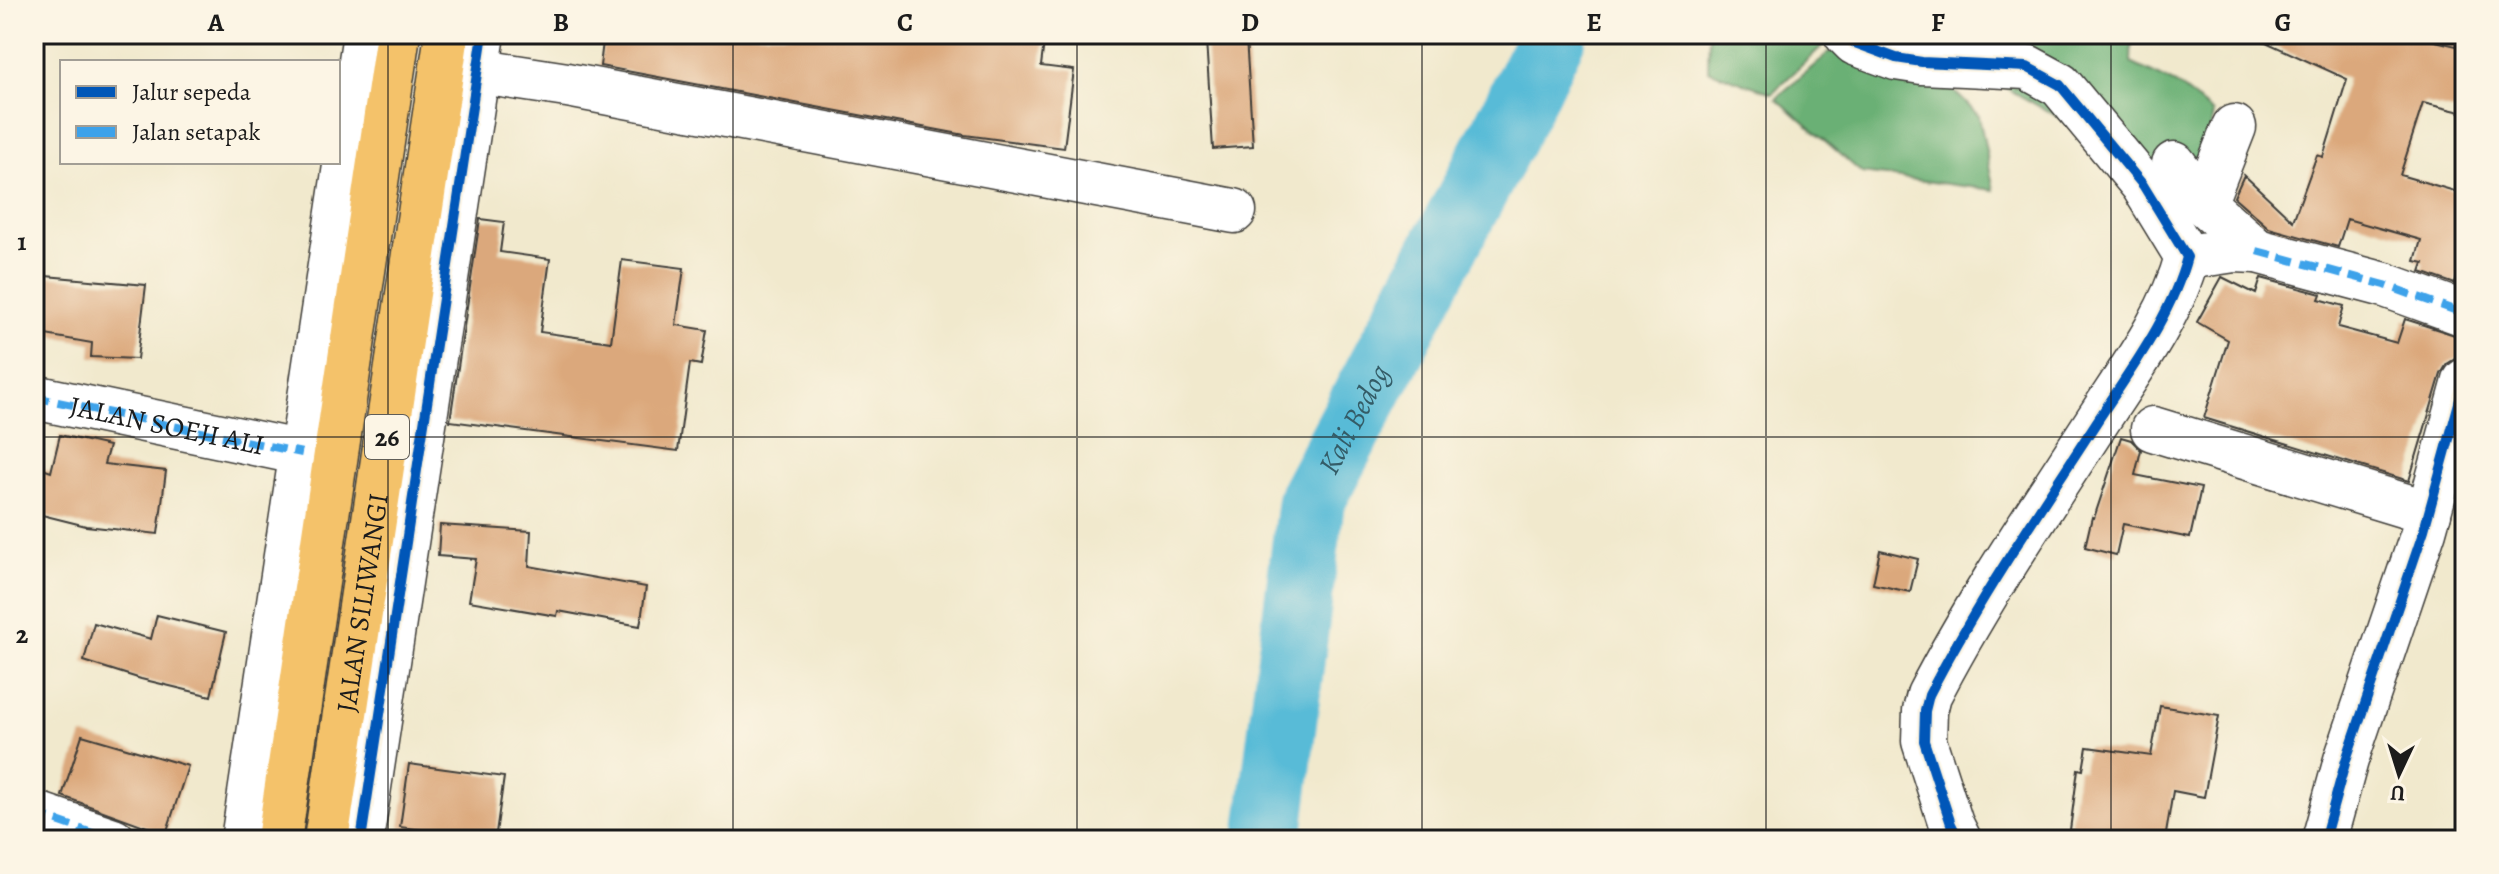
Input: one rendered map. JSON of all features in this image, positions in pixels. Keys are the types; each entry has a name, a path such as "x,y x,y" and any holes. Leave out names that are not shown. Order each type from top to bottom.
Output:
{"highway":[{"name":"JALAN SILIWANGI","path":"279,840 398,34"},
{"name":"JALAN SILIWANGI","path":"326,840 463,51"}],"street":[{"path":"243,840 365,34"},
{"path":"1846,34 1855,43 1896,58 2027,67 2060,85 2143,185 2187,257 2158,325 2055,490 2027,529 1929,695 1924,741 1959,840"},
{"path":"361,840 463,51 583,88 1234,211"},
{"path":"2204,204 2234,127"},
{"path":"2174,164 2245,251"},
{"path":"2187,257 2245,251 2385,285 2465,314"},
{"path":"2324,840 2346,760 2429,513 2465,381"},
{"name":"JALAN SOEJI ALI","path":"34,397 302,453"},
{"path":"2153,429 2429,513"},
{"path":"34,813 113,840"}],"green space":[{"path":"1709,34 1835,34 1772,93 1708,70"},
{"path":"1845,34 2132,34 2131,63 2176,84 2213,113 2202,190 2080,129 1988,78"},
{"path":"1837,46 1931,68 1979,116 1994,190 1862,173 1776,98"}],"building":[{"path":"604,34 1045,34 1041,66 1074,70 1064,148 965,135 600,66"},
{"path":"2248,34 2433,34 2431,40 2465,48 2465,113 2423,103 2400,175 2465,194 2465,251 2455,284 2421,272 2424,263 2415,261 2421,240 2347,219 2338,247 2269,228 2234,197 2244,175 2293,221 2317,155 2323,157 2347,79"},
{"path":"1246,38 1253,146 1213,149 1206,40"},
{"path":"480,219 504,222 500,252 550,259 540,332 611,342 622,260 684,268 676,325 707,330 701,365 690,363 678,451 450,421"},
{"path":"34,275 146,285 137,359 91,357 92,343 34,333"},
{"path":"2222,277 2256,294 2261,278 2321,294 2319,299 2344,306 2338,327 2397,343 2405,319 2464,338 2458,357 2447,364 2441,374 2409,481 2204,418 2228,340 2197,322"},
{"path":"60,435 109,446 104,464 166,471 158,534 86,526 34,513 34,466 51,472"},
{"path":"2121,437 2131,440 2141,450 2135,475 2201,488 2190,538 2123,524 2116,555 2085,547 2092,517"},
{"path":"440,525 531,531 529,566 646,587 640,626 558,611 557,616 469,601 476,559 438,556"},
{"path":"1880,550 1918,559 1910,592 1873,584"},
{"path":"157,615 226,632 211,696 84,661 94,623 151,639"},
{"path":"2160,706 2219,716 2204,797 2173,791 2165,840 2070,830 2078,769 2083,770 2087,747 2151,756"},
{"path":"82,735 188,766 166,834 62,796"},
{"path":"409,764 504,777 495,840 400,827"}],"waterway":[{"name":"Kali Bedog","path":"1268,840 1311,501 1507,128 1553,34"}],"marked path":[{"path":"2257,251 2385,285 2465,314"},
{"path":"34,397 302,453"},
{"path":"34,813 113,840"}],"cycle path":[{"path":"361,840 483,34"},
{"path":"1846,34 1855,43 1896,58 2027,67 2060,85 2143,185 2187,257 2171,301 2148,343 2009,557 1929,695 1924,741 1959,840"},
{"path":"2324,840 2346,760 2424,530 2465,381"}]}
